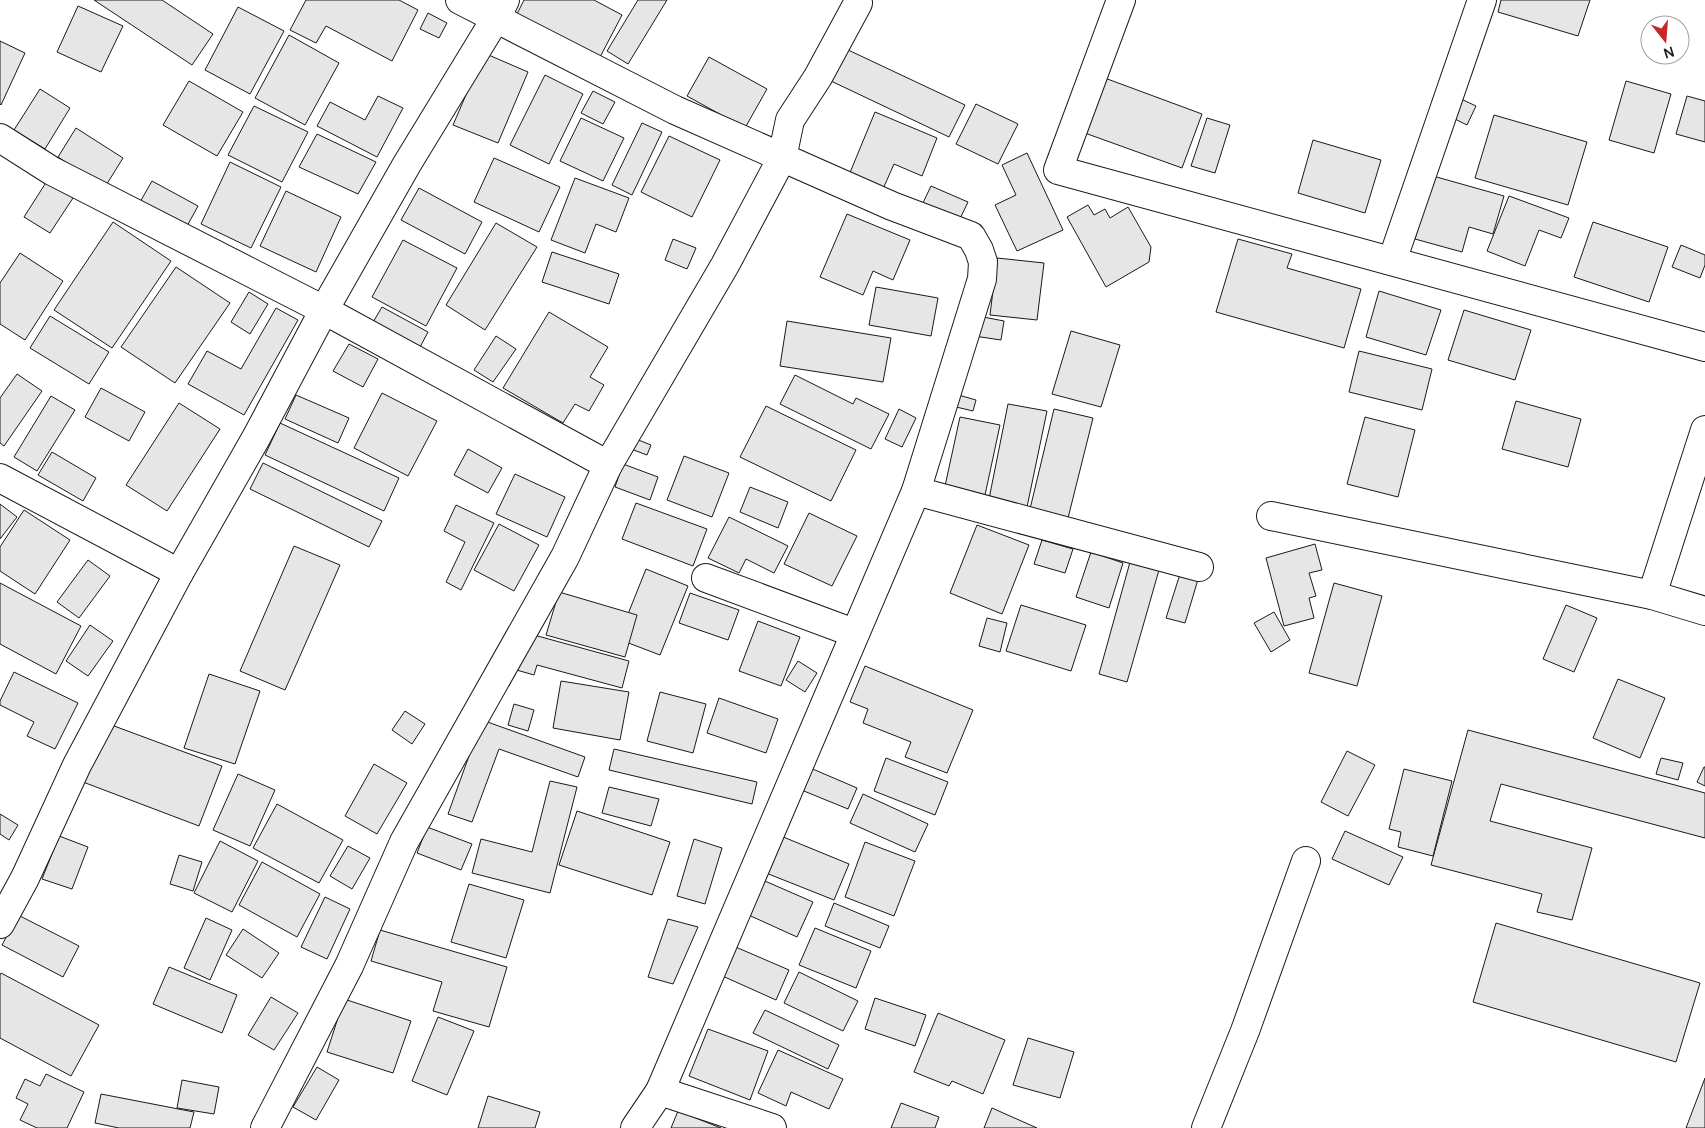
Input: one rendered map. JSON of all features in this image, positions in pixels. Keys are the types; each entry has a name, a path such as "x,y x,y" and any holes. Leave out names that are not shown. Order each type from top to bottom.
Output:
{"street":[{"path":"460,0 500,9 675,110 892,206 971,236 983,262 982,279 916,491 660,1091 635,1128"},
{"path":"1121,0 1058,170 1705,347"},
{"path":"1392,261 1482,0"},
{"path":"266,1128 349,966 404,842 565,557 608,465 725,265 782,158 790,120 818,77 858,4"},
{"path":"0,924 25,878 77,765 179,574 256,438 324,310 500,9"},
{"path":"0,138 52,170 324,310 608,465"},
{"path":"1652,595 1705,430"},
{"path":"0,478 179,574"},
{"path":"916,491 1199,567"},
{"path":"1270,516 1652,595 1705,612"},
{"path":"706,578 854,633"},
{"path":"1206,1128 1246,1031 1306,861"},
{"path":"660,1091 772,1128"}],"building":[{"path":"94,0 162,0 213,34 192,65"},
{"path":"306,0 399,0 418,10 392,61 326,26 316,43 290,30"},
{"path":"524,0 594,0 622,15 598,61 515,18"},
{"path":"638,0 667,0 628,64 607,51"},
{"path":"1501,0 1590,0 1578,36 1498,12"},
{"path":"78,6 123,26 101,72 57,52"},
{"path":"238,7 284,31 250,94 205,70"},
{"path":"428,13 447,23 439,38 420,29"},
{"path":"289,35 339,63 305,125 255,98"},
{"path":"0,41 25,53 1,105 0,104"},
{"path":"846,49 965,105 949,137 831,81"},
{"path":"484,53 528,72 498,143 453,125"},
{"path":"709,57 767,89 745,128 687,96"},
{"path":"545,75 583,94 549,164 510,145"},
{"path":"1102,77 1202,114 1182,168 1082,132"},
{"path":"189,81 243,112 217,156 163,125"},
{"path":"1626,81 1671,94 1654,153 1609,140"},
{"path":"40,89 70,108 45,149 14,130"},
{"path":"593,91 615,102 603,124 581,113"},
{"path":"378,96 403,108 377,157 317,126 330,102 365,120"},
{"path":"1687,96 1705,101 1705,142 1676,134"},
{"path":"1461,99 1476,106 1467,125 1453,118"},
{"path":"976,104 1018,124 998,164 956,144"},
{"path":"254,106 308,132 282,182 228,155"},
{"path":"875,112 937,138 922,176 894,164 883,189 849,175"},
{"path":"1494,115 1587,142 1568,205 1475,178"},
{"path":"581,118 624,138 603,181 560,161"},
{"path":"1207,118 1230,125 1215,173 1191,166"},
{"path":"642,123 662,132 632,195 612,185"},
{"path":"76,128 123,158 105,187 58,157"},
{"path":"317,134 376,162 358,194 299,167"},
{"path":"669,136 720,160 692,217 641,192"},
{"path":"1313,140 1381,160 1365,213 1298,193"},
{"path":"1027,153 1063,230 1017,251 995,205 1016,195 1002,165"},
{"path":"494,158 560,187 539,232 474,202"},
{"path":"230,162 281,187 251,248 201,224"},
{"path":"1433,176 1504,196 1493,234 1469,227 1462,252 1415,239"},
{"path":"575,178 629,198 616,232 596,224 585,253 551,240"},
{"path":"47,181 73,198 50,233 24,217"},
{"path":"152,181 198,206 186,228 140,202"},
{"path":"931,186 968,202 958,223 921,207"},
{"path":"419,188 482,222 465,254 401,220"},
{"path":"286,191 341,217 316,272 260,246"},
{"path":"1509,196 1569,218 1561,238 1539,230 1525,266 1487,251"},
{"path":"1088,205 1094,215 1105,209 1110,218 1128,207 1151,247 1149,262 1106,287 1067,217"},
{"path":"847,214 910,240 893,280 873,271 863,295 820,277"},
{"path":"113,222 171,261 112,348 54,310"},
{"path":"1593,222 1668,247 1649,302 1574,277"},
{"path":"496,223 537,247 485,330 446,305"},
{"path":"673,239 696,248 687,269 665,260"},
{"path":"1238,239 1292,254 1287,268 1361,289 1344,348 1216,312"},
{"path":"403,240 457,268 426,326 372,297"},
{"path":"1681,245 1705,255 1705,265 1700,278 1672,267"},
{"path":"552,252 619,274 609,304 542,282"},
{"path":"20,253 63,281 25,340 0,324 0,283"},
{"path":"997,258 1044,263 1037,320 990,315"},
{"path":"176,267 230,303 175,383 121,347"},
{"path":"876,287 938,298 931,336 869,325"},
{"path":"1379,291 1441,310 1426,355 1366,337"},
{"path":"249,292 268,304 250,334 231,322"},
{"path":"382,307 428,332 419,349 372,324"},
{"path":"276,308 298,320 244,415 188,384 207,351 241,369"},
{"path":"1464,310 1531,330 1515,380 1448,360"},
{"path":"549,312 608,347 590,377 604,385 589,411 575,404 563,423 503,388"},
{"path":"50,316 109,352 89,384 30,348"},
{"path":"978,316 1004,321 1001,340 974,336"},
{"path":"787,321 891,338 883,382 780,366"},
{"path":"1071,331 1120,345 1101,407 1052,394"},
{"path":"496,336 516,349 493,382 474,370"},
{"path":"349,344 378,359 363,387 333,371"},
{"path":"1359,351 1432,369 1422,410 1349,392"},
{"path":"17,374 42,391 4,446 0,443 0,398"},
{"path":"795,375 853,404 856,398 889,414 871,449 780,404"},
{"path":"101,388 145,412 129,441 85,417"},
{"path":"382,393 437,421 408,476 354,448"},
{"path":"955,394 976,400 973,411 952,406"},
{"path":"296,395 349,418 338,443 285,419"},
{"path":"51,396 75,410 37,471 14,457"},
{"path":"1516,401 1581,419 1568,467 1502,449"},
{"path":"179,403 220,429 167,511 126,485"},
{"path":"1008,404 1047,411 1027,507 989,499"},
{"path":"766,406 856,450 831,501 740,457"},
{"path":"899,409 916,418 902,447 885,439"},
{"path":"1054,409 1093,418 1068,518 1030,509"},
{"path":"960,417 1000,425 985,495 945,486"},
{"path":"1365,417 1415,430 1398,497 1347,484"},
{"path":"280,423 399,478 384,511 265,455"},
{"path":"636,439 651,445 647,455 631,449"},
{"path":"468,449 502,468 488,493 454,475"},
{"path":"52,452 96,478 83,501 38,475"},
{"path":"684,456 729,473 712,517 667,500"},
{"path":"263,463 382,521 369,547 250,489"},
{"path":"623,464 658,477 650,500 615,487"},
{"path":"515,474 565,497 547,537 496,514"},
{"path":"750,487 788,502 778,528 740,512"},
{"path":"636,503 707,529 693,566 622,539"},
{"path":"0,504 17,517 0,539"},
{"path":"456,505 494,523 461,590 446,582 465,542 444,531"},
{"path":"24,510 70,540 35,594 0,571 0,547"},
{"path":"809,513 857,536 832,586 784,564"},
{"path":"729,517 788,546 774,573 746,559 739,573 708,558"},
{"path":"499,524 539,545 514,591 474,570"},
{"path":"977,525 1029,545 1002,614 950,593"},
{"path":"1042,540 1073,549 1065,573 1034,564"},
{"path":"1315,544 1322,570 1309,573 1316,596 1309,598 1314,618 1284,626 1266,558"},
{"path":"294,546 340,565 285,690 240,671"},
{"path":"1091,552 1123,563 1109,608 1076,597"},
{"path":"88,560 110,576 79,618 57,602"},
{"path":"1130,562 1159,570 1127,682 1099,674"},
{"path":"646,569 688,586 660,655 618,639"},
{"path":"1181,571 1199,576 1185,623 1166,618"},
{"path":"0,583 81,626 56,674 0,644"},
{"path":"1334,583 1382,596 1357,686 1309,673"},
{"path":"559,592 637,615 625,657 546,635"},
{"path":"690,593 739,610 728,640 679,623"},
{"path":"1021,605 1086,625 1071,671 1006,651"},
{"path":"1566,605 1597,618 1574,672 1543,659"},
{"path":"1274,612 1290,640 1271,652 1254,623"},
{"path":"987,618 1007,623 1000,652 979,646"},
{"path":"758,621 800,637 781,686 739,671"},
{"path":"90,625 113,641 88,676 66,661"},
{"path":"523,632 629,661 622,688 537,665 534,675 513,669"},
{"path":"798,661 817,673 805,692 786,680"},
{"path":"865,666 973,710 947,773 905,757 911,742 863,723 868,709 850,702"},
{"path":"14,672 78,703 55,749 27,736 34,722 0,705 0,701"},
{"path":"209,674 260,691 235,764 184,748"},
{"path":"1618,679 1665,698 1640,758 1593,738"},
{"path":"561,681 629,692 620,740 553,728"},
{"path":"660,692 706,704 693,753 647,741"},
{"path":"719,698 778,719 766,753 707,733"},
{"path":"514,704 534,710 528,731 508,725"},
{"path":"405,711 425,724 412,744 392,730"},
{"path":"482,720 585,757 578,777 499,749 472,822 448,814"},
{"path":"106,723 222,766 199,826 83,782"},
{"path":"1468,730 1705,793 1705,838 1501,784 1490,821 1592,848 1572,920 1537,912 1542,894 1431,865"},
{"path":"614,749 757,782 752,804 609,770"},
{"path":"1347,751 1375,765 1348,816 1321,802"},
{"path":"886,758 948,782 935,815 874,791"},
{"path":"1661,758 1683,763 1678,780 1656,774"},
{"path":"374,764 407,783 377,834 345,816"},
{"path":"808,767 857,788 848,809 799,789"},
{"path":"1705,767 1705,786 1697,782"},
{"path":"1404,769 1452,781 1433,856 1398,847 1401,832 1389,829"},
{"path":"238,774 275,790 250,846 213,830"},
{"path":"550,781 577,787 550,893 472,873 481,839 532,852"},
{"path":"609,787 659,799 651,826 602,813"},
{"path":"863,794 928,824 915,852 850,823"},
{"path":"277,804 343,840 319,883 253,848"},
{"path":"577,811 670,842 652,895 559,865"},
{"path":"0,814 18,825 9,840 0,834"},
{"path":"427,827 472,844 461,870 417,853"},
{"path":"1345,831 1403,857 1389,885 1332,859"},
{"path":"776,834 849,864 834,900 761,871"},
{"path":"59,836 88,847 72,889 42,879"},
{"path":"694,839 722,848 705,904 677,896"},
{"path":"220,841 258,861 232,912 194,893"},
{"path":"865,842 915,861 894,916 845,897"},
{"path":"348,846 370,858 352,889 330,876"},
{"path":"179,855 202,862 193,891 170,884"},
{"path":"262,862 320,894 297,937 239,905"},
{"path":"758,878 813,902 797,937 742,912"},
{"path":"469,884 524,900 506,958 451,942"},
{"path":"325,897 350,909 327,959 301,947"},
{"path":"834,903 889,926 880,948 825,926"},
{"path":"18,915 79,946 63,977 2,945"},
{"path":"206,918 232,930 210,980 184,968"},
{"path":"668,919 698,927 673,984 648,977"},
{"path":"1496,923 1700,983 1676,1062 1473,1002"},
{"path":"815,928 871,951 856,988 799,965"},
{"path":"243,929 279,953 262,978 226,955"},
{"path":"380,930 507,967 489,1027 433,1011 442,982 371,961"},
{"path":"731,945 789,970 776,1000 718,974"},
{"path":"169,967 237,995 222,1033 153,1004"},
{"path":"799,972 858,1001 843,1031 784,1003"},
{"path":"1,973 99,1025 71,1076 0,1038"},
{"path":"271,997 298,1013 274,1050 248,1035"},
{"path":"875,998 926,1015 915,1046 865,1029"},
{"path":"344,999 411,1021 393,1073 327,1052"},
{"path":"765,1010 839,1045 828,1069 753,1033"},
{"path":"938,1013 1005,1040 983,1094 952,1081 949,1086 914,1072"},
{"path":"438,1017 474,1031 447,1095 412,1081"},
{"path":"708,1029 768,1051 750,1100 689,1076"},
{"path":"1028,1038 1074,1052 1060,1098 1013,1085"},
{"path":"778,1050 843,1079 829,1109 791,1092 786,1106 758,1093"},
{"path":"317,1067 339,1080 316,1120 293,1107"},
{"path":"46,1074 84,1092 67,1128 37,1128 20,1120 28,1104 16,1098 25,1079 40,1086"},
{"path":"1705,1078 1705,1128 1686,1128"},
{"path":"182,1080 219,1087 214,1114 177,1108"},
{"path":"101,1094 194,1112 190,1128 119,1128 95,1123"},
{"path":"488,1096 540,1112 535,1128 478,1128"},
{"path":"901,1103 939,1117 935,1128 891,1128"},
{"path":"992,1108 1037,1128 984,1128"},
{"path":"678,1111 721,1128 671,1128"}]}
